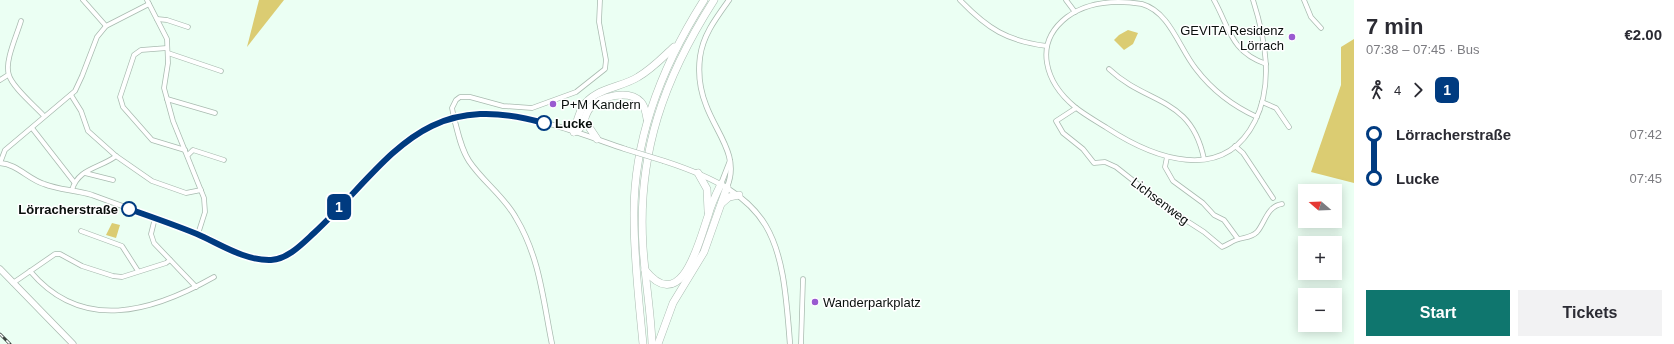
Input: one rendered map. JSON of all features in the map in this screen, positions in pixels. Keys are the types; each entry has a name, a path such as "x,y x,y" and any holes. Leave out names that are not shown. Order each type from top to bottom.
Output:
{"highway":[{"path":"643,344 634,247 634,215 635,189 647,119 660,82 679,42 704,0"},
{"path":"652,344 642,232 643,191 654,125 677,65 714,0"},
{"path":"574,132 582,108 589,99 601,92 638,78 649,70 679,42"},
{"path":"574,132 581,128 589,109 595,103 603,99 625,95 633,96 641,102 647,119"},
{"path":"585,121 597,139"},
{"path":"698,173 707,190 708,216"},
{"path":"645,270 653,280 662,285 668,285 677,281 691,262 698,249 708,216 724,185"},
{"path":"658,344 668,314 704,252 720,204 724,185"},
{"path":"720,204 729,197 739,195"}],"main road":[{"path":"0,269 42,314 73,344"}],"street":[{"path":"83,0 106,26"},
{"path":"552,344 541,280 527,238 505,201 468,159 460,140 452,108 456,100 460,97 503,106 532,108 576,92 607,65 599,22 600,0"},
{"path":"724,185 731,178 731,160 727,148 705,104 699,74 700,56 705,39 714,21 729,0"},
{"path":"960,0 974,14 1001,34 1024,43 1047,46"},
{"path":"1066,0 1075,12"},
{"path":"1253,0 1260,21 1266,64 1262,102 1257,117 1246,137 1220,155 1191,161 1167,157 1135,145 1076,108 1058,89 1052,80 1046,59 1047,46 1051,36 1064,19 1075,12 1096,3 1116,0 1143,4 1156,10 1162,15 1186,55 1205,79 1234,105 1257,117"},
{"path":"1214,0 1240,50 1252,59 1266,64"},
{"path":"1304,0 1311,17 1321,28"},
{"path":"198,234 205,212 205,205 188,155 173,121 164,88 167,39 148,2 106,26 97,37 82,76 71,95 5,150 0,163 12,165 45,184 72,190 155,218 198,234 236,252 265,260 278,259 285,256 304,242 389,155 414,135 434,125 454,118 481,114 504,114 522,117 597,139 698,173 724,185 739,195 762,220 773,237 778,250 785,281 790,344"},
{"path":"157,19 167,20 188,27"},
{"path":"22,21 8,64 8,75 12,82 44,116"},
{"path":"185,150 152,140 123,107 120,97 134,55 141,50 167,50 221,71"},
{"path":"1109,69 1118,78 1178,110 1188,120 1196,133 1204,159"},
{"path":"0,80 8,75"},
{"path":"71,95 81,111 88,132 116,156 152,181 186,193 201,190"},
{"path":"167,99 215,113"},
{"path":"1262,102 1276,108 1289,127"},
{"name":"Lichsenweg","path":"1076,108 1056,121 1063,133 1083,149 1094,163 1105,162 1116,167 1173,212 1204,232 1222,248 1238,239"},
{"path":"32,128 74,182"},
{"path":"1235,146 1243,153 1273,198"},
{"path":"188,155 193,150 224,160"},
{"path":"72,190 74,182 94,166 109,161 116,156"},
{"path":"1167,157 1165,167 1173,181 1199,200 1214,215 1224,220 1238,239 1255,234 1266,215 1276,206 1282,204"},
{"path":"85,173 113,180"},
{"path":"155,218 151,234 154,243 196,287"},
{"path":"81,231 122,246 138,272"},
{"path":"13,283 55,254 60,254 82,266 113,276 122,277 166,263 170,260"},
{"path":"30,271 50,292 63,300 84,308 102,311 125,310 167,299 196,287 214,277"},
{"path":"800,344 803,279"}],"shaded area":[{"path":"259,0 284,0 247,47"},
{"path":"1128,30 1138,33 1133,44 1124,50 1114,40"},
{"path":"1354,39 1354,183 1311,172 1341,85 1341,47"},
{"path":"112,223 120,225 116,238 106,235"}],"railway":[{"path":"0,334 10,344"}],"bus line":[{"name":"1","path":"129,209 198,234 241,254 265,260 278,259 292,252 304,242 389,155 408,139 424,129 454,118 493,113 515,115 544,123"}],"place":[{"name":"GEVITA Residenz Lörrach","path":"1292,37"},
{"name":"P+M Kandern","path":"553,104"},
{"name":"Lucke","path":"544,123"},
{"name":"Lörracherstraße","path":"129,209"},
{"name":"Wanderparkplatz","path":"815,302"}]}
